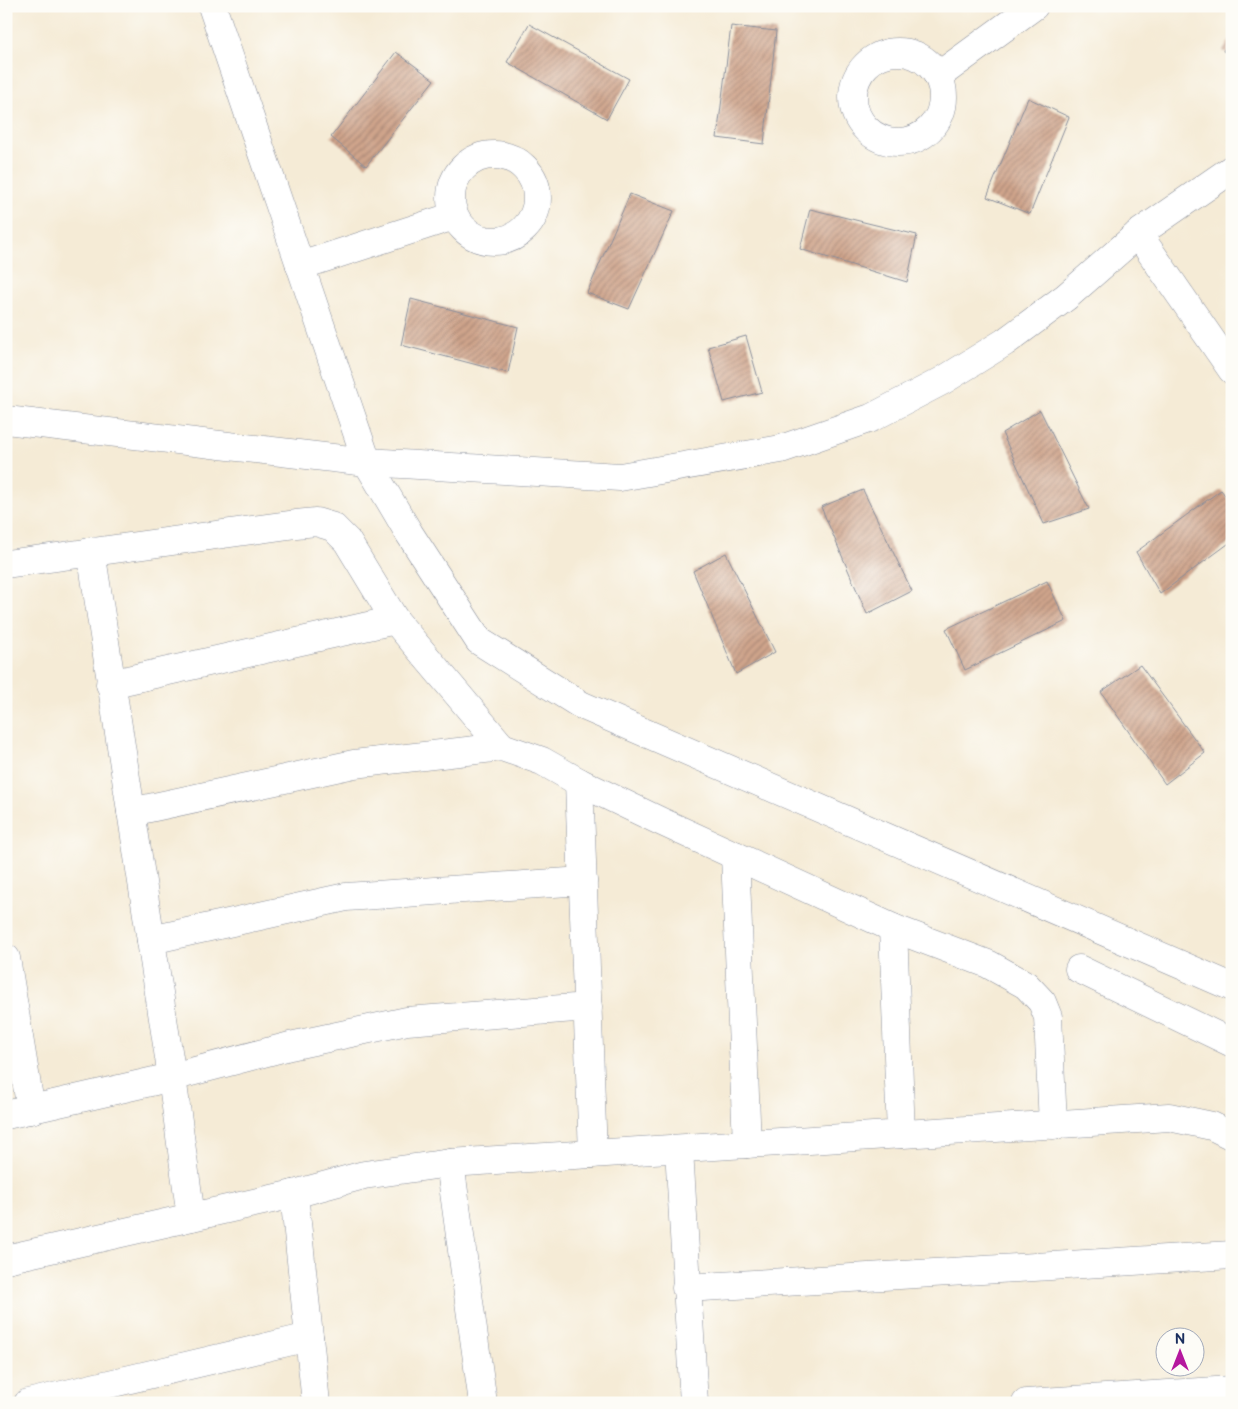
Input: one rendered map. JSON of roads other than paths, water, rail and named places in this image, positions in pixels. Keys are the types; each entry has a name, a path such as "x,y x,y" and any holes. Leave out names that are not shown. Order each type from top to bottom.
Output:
{"street":[{"path":"212,6 367,462 409,533 479,641 581,705 1232,987"},
{"path":"938,76 1034,6"},
{"path":"6,420 367,462 620,477 781,449 871,418 942,381 1005,342 1066,297 1138,234 1232,169"},
{"path":"300,266 454,216"},
{"path":"1138,234 1232,370"},
{"path":"6,564 316,522 333,527 347,541 395,620 502,747"},
{"path":"91,551 172,1077 191,1217"},
{"path":"110,684 395,620"},
{"path":"130,812 354,764 502,747 542,761 579,782 892,928 988,964 1026,984 1042,1002 1048,1017 1053,1125"},
{"path":"579,782 593,1154"},
{"path":"735,855 747,1144"},
{"path":"151,940 346,897 583,881"},
{"path":"892,928 901,1134"},
{"path":"6,958 19,1112 172,1077 290,1046 407,1021 588,1007"},
{"path":"1079,969 1232,1043"},
{"path":"6,1259 294,1194 364,1175 450,1163 1169,1117 1212,1126 1232,1136"},
{"path":"679,1149 694,1403"},
{"path":"450,1163 483,1403"},
{"path":"294,1194 316,1403"},
{"path":"686,1288 1232,1254"},
{"path":"28,1403 309,1336"},
{"path":"1026,1403 1232,1390"}]}
